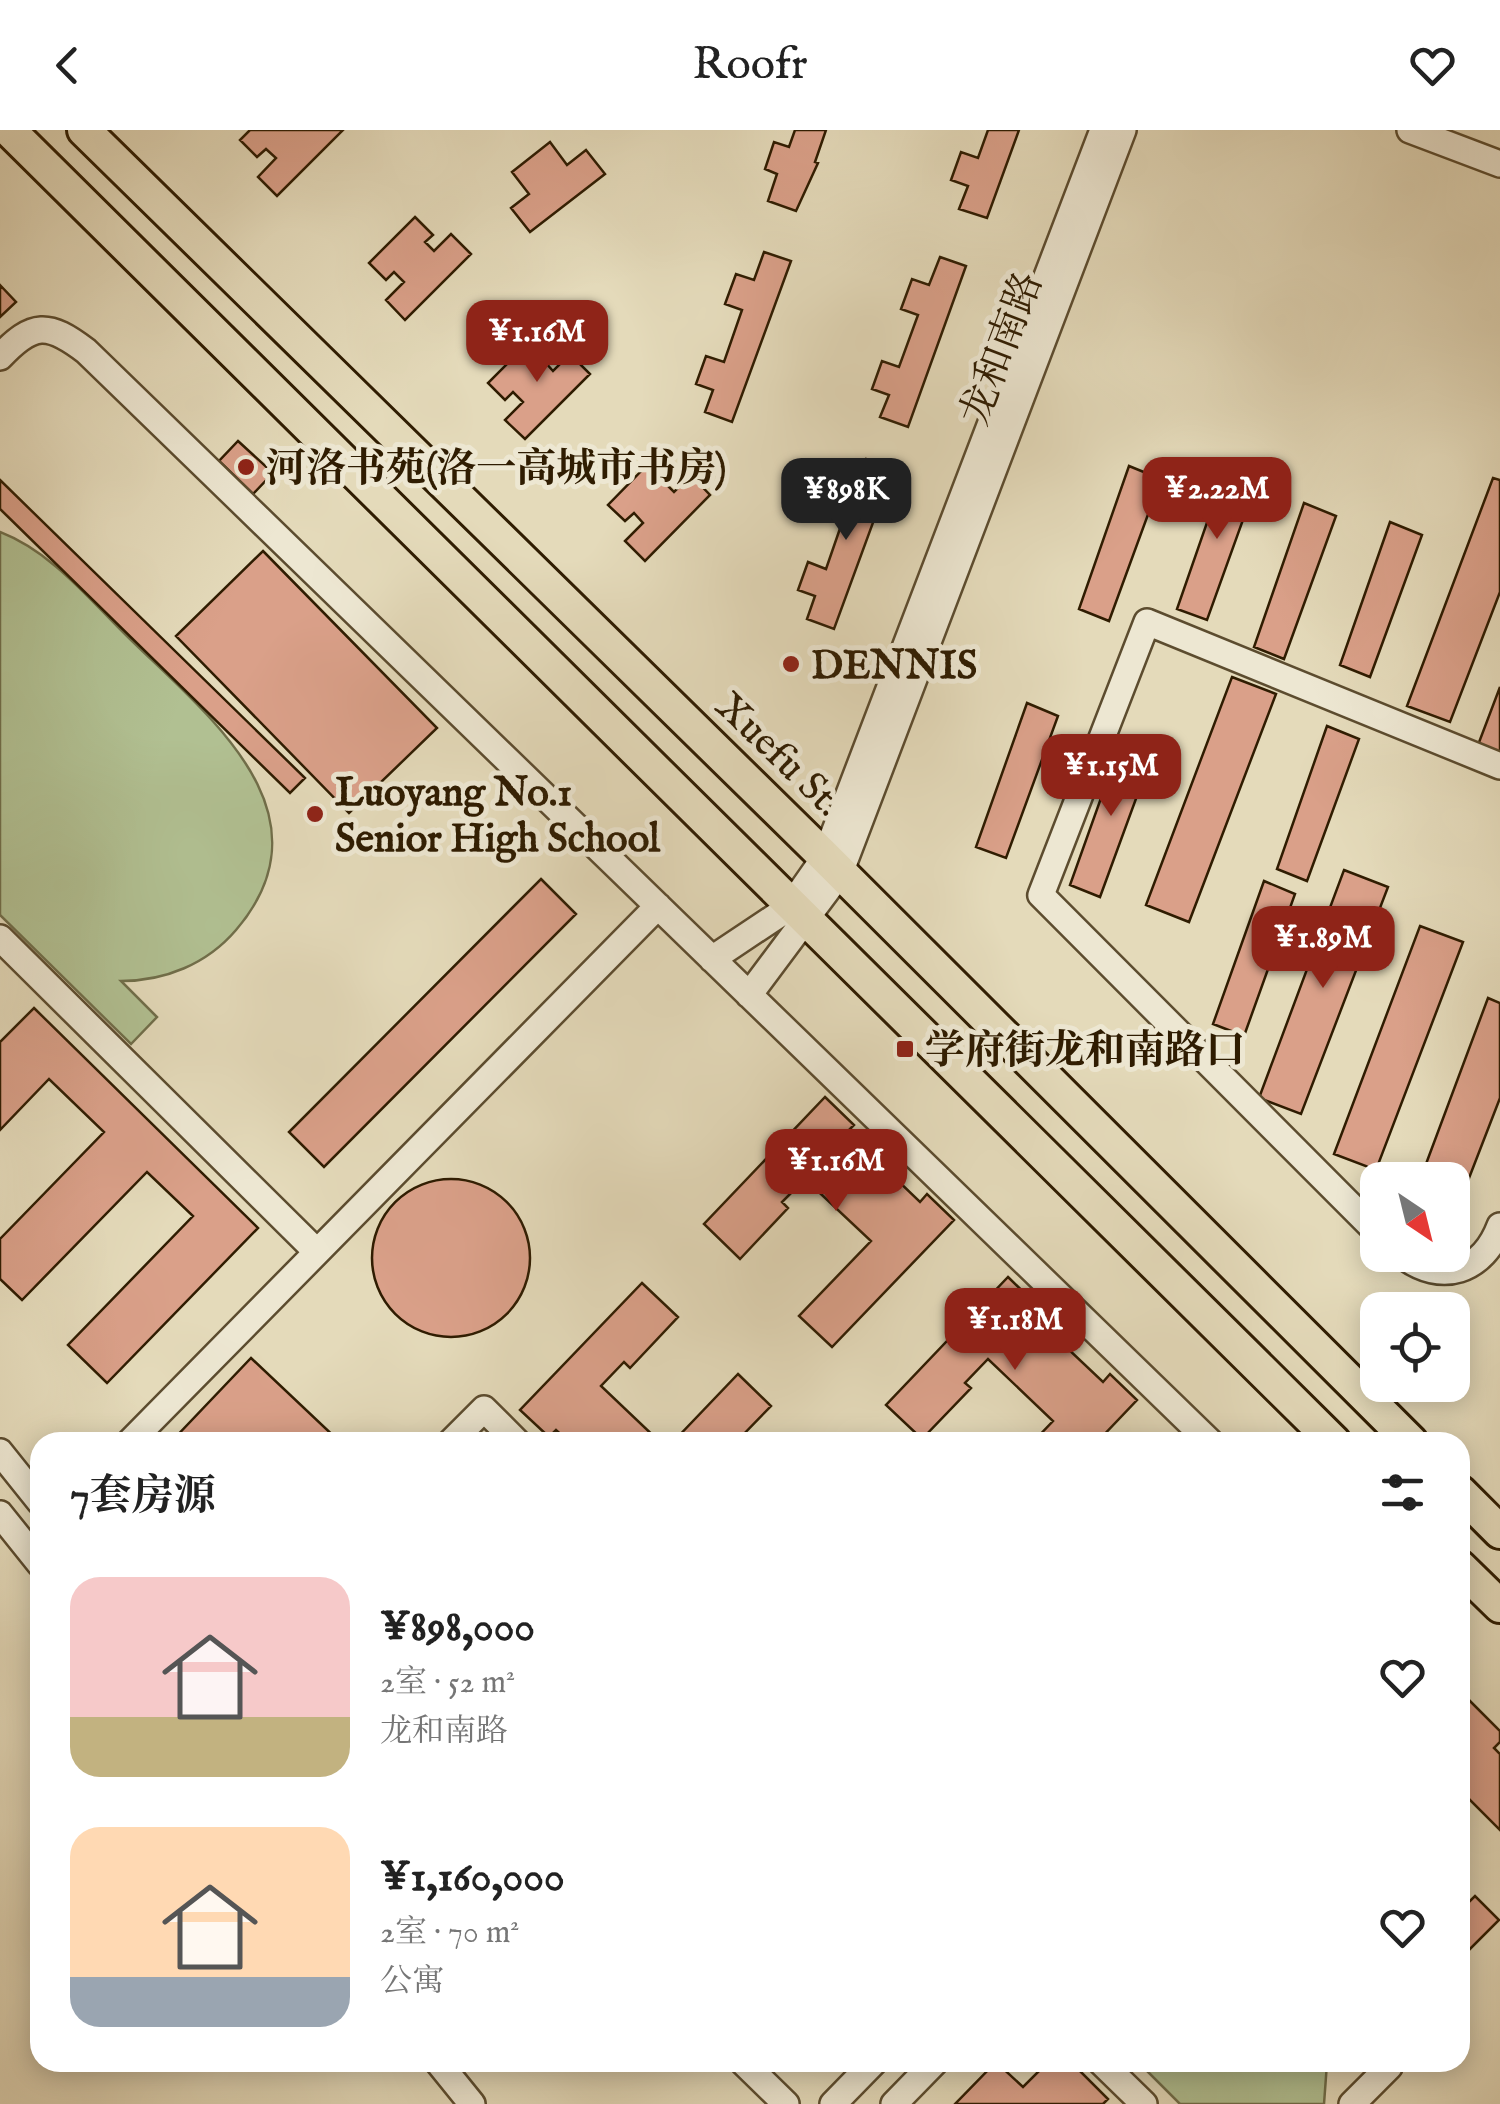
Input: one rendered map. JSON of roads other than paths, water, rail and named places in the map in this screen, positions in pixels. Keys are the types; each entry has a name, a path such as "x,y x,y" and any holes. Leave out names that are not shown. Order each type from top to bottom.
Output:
{"main road":[{"path":"9,130 1324,1432"},
{"name":"Xuefu St.","path":"84,130 832,865 1401,1432"},
{"path":"0,148 41,162"},
{"path":"1470,1502 1500,1532"},
{"path":"1470,1577 1500,1606"}],"street":[{"name":"龙和南路","path":"832,865 1103,130"},
{"name":"龙和南路","path":"749,995 832,865 1123,130"},
{"path":"1416,131 1500,164"},
{"path":"0,357 19,337 38,328 62,332 86,350 1200,1432"},
{"path":"1360,1216 1041,896 1147,622 1500,766"},
{"path":"140,1432 658,906"},
{"path":"712,959 798,915"},
{"path":"0,938 318,1252"},
{"path":"1470,1267 1492,1249 1500,1226"},
{"path":"461,1432 484,1410 507,1432"},
{"path":"0,1452 30,1490"},
{"path":"0,1514 30,1552"},
{"path":"446,2072 472,2104"},
{"path":"753,2072 786,2104"},
{"path":"832,2104 864,2072"},
{"path":"894,2104 925,2072"},
{"path":"1111,2072 1144,2104"},
{"path":"1352,2104 1383,2072"}],"place":[{"name":"河洛书苑(洛一高城市书房)","path":"246,467"},
{"name":"DENNIS","path":"791,664"},
{"name":"Luoyang No.1 Senior High School","path":"315,814"},
{"name":"学府街龙和南路口","path":"905,1049"}]}
